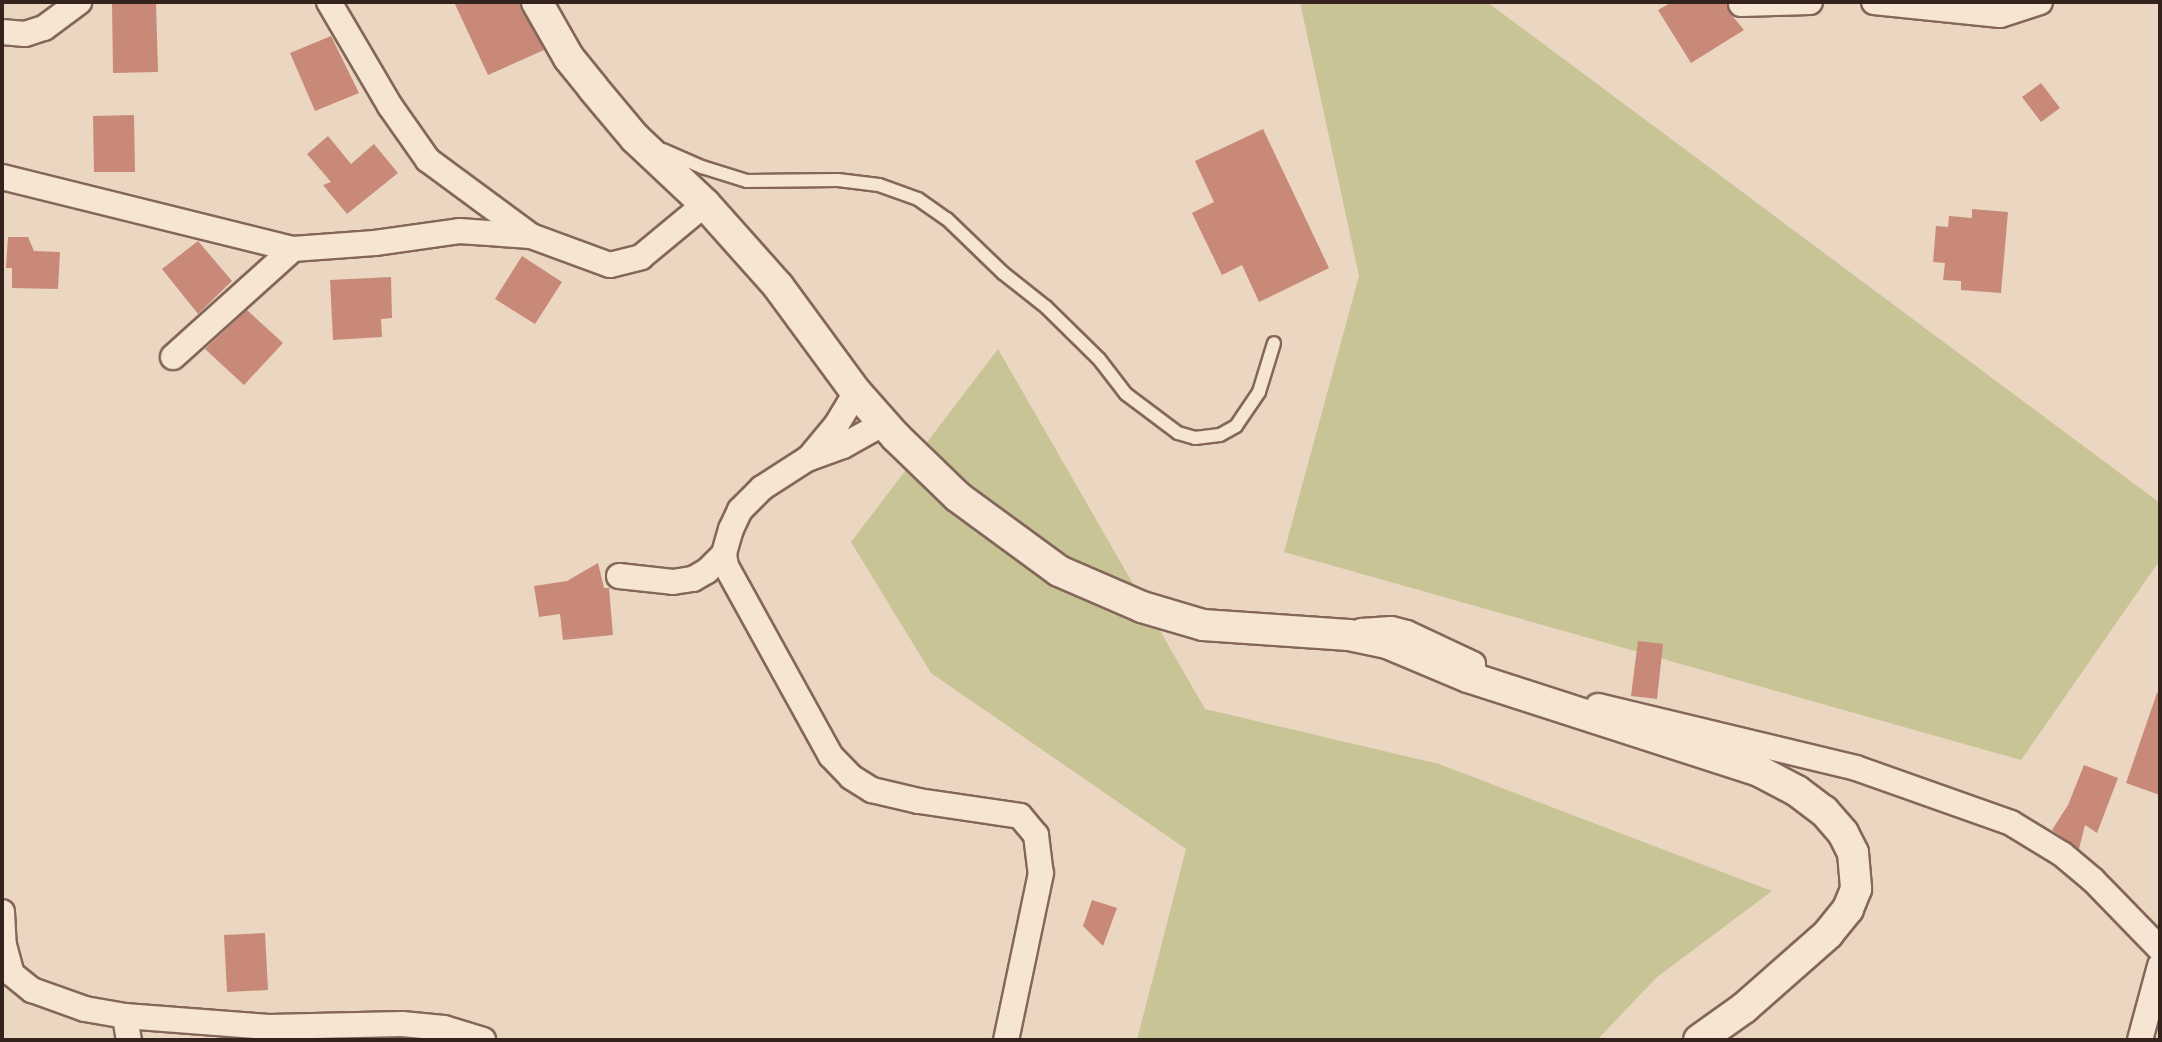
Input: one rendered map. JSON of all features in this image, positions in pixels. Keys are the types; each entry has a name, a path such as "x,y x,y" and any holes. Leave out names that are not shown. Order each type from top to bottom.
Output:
{"street":[{"path":"2,32 25,34 44,28 79,2"},
{"path":"329,2 390,106 428,160 531,236 592,260 610,265 624,264 660,243 705,204"},
{"path":"537,2 569,58 635,138 705,204 778,286 856,392 884,423 958,497 1059,571 1106,594 1203,625 1349,635 1387,643 1468,677 1759,771 1797,791 1824,811 1843,833 1853,853 1857,872 1856,889 1848,909 1828,934 1744,1008 1699,1040"},
{"path":"1741,4 1810,2"},
{"path":"1874,2 2000,15 2040,2"},
{"path":"2,177 293,249 375,243 459,231 531,236"},
{"path":"173,357 293,249"},
{"path":"807,459 837,424 856,392"},
{"path":"619,576 673,582 693,579 707,571 724,554 740,510 762,488 807,459 843,446 884,423"},
{"path":"724,554 731,577 815,729 831,756 851,777 872,790 919,801 1020,816 1036,835 1041,873 1006,1040"},
{"path":"1349,635 1375,629 1407,633 1510,680 1555,696 1856,768 2011,823 2062,854 2093,880 2160,949"},
{"path":"2,912 7,956 12,974 22,984 53,1000 127,1028 165,1018 269,1027 402,1024 444,1028 483,1040"},
{"path":"2140,1040 2160,966"},
{"path":"165,1018 186,1040"}],"lane":[{"path":"635,138 702,167 747,181 838,180 879,185 918,199 947,219 1003,273 1046,307 1099,359 1126,394 1178,433 1195,438 1220,435 1236,426 1259,392 1274,343"}],"shaded area":[{"path":"1300,2 1487,2 2160,503 2160,560 2021,760 1284,552 1359,276"},
{"path":"998,349 1205,709 1439,764 1772,891 1657,977 1597,1040 1137,1040 1186,849 931,673 851,542"}],"building":[{"path":"112,2 156,2 158,72 113,73"},
{"path":"454,2 519,2 544,50 488,75"},
{"path":"1672,2 1726,2 1729,12 1744,30 1691,63 1658,10"},
{"path":"331,36 359,93 315,111 290,53"},
{"path":"2041,83 2060,108 2041,122 2022,97"},
{"path":"134,115 135,172 94,172 93,116"},
{"path":"1263,129 1329,268 1259,302 1242,265 1222,275 1192,213 1214,202 1195,161"},
{"path":"328,136 351,164 374,144 398,173 347,214 323,185 331,182 307,154"},
{"path":"1972,209 2008,212 2001,293 1961,290 1961,281 1943,280 1945,263 1933,262 1936,226 1948,227 1949,216 1972,218"},
{"path":"8,237 28,237 34,251 60,252 58,289 12,288 12,268 6,268"},
{"path":"198,241 232,281 198,314 162,269"},
{"path":"522,256 562,282 535,324 495,299"},
{"path":"391,277 392,318 381,319 382,337 333,340 330,280"},
{"path":"247,310 283,343 244,385 205,349"},
{"path":"598,563 604,588 609,588 613,635 563,640 560,614 539,617 534,586 567,581"},
{"path":"1638,641 1663,644 1657,699 1631,696"},
{"path":"2157,693 2160,693 2160,795 2126,783"},
{"path":"2084,765 2118,778 2097,833 2085,825 2079,849 2052,830 2068,805"},
{"path":"1092,900 1117,908 1103,946 1083,926"},
{"path":"265,933 268,990 227,992 224,935"}]}
